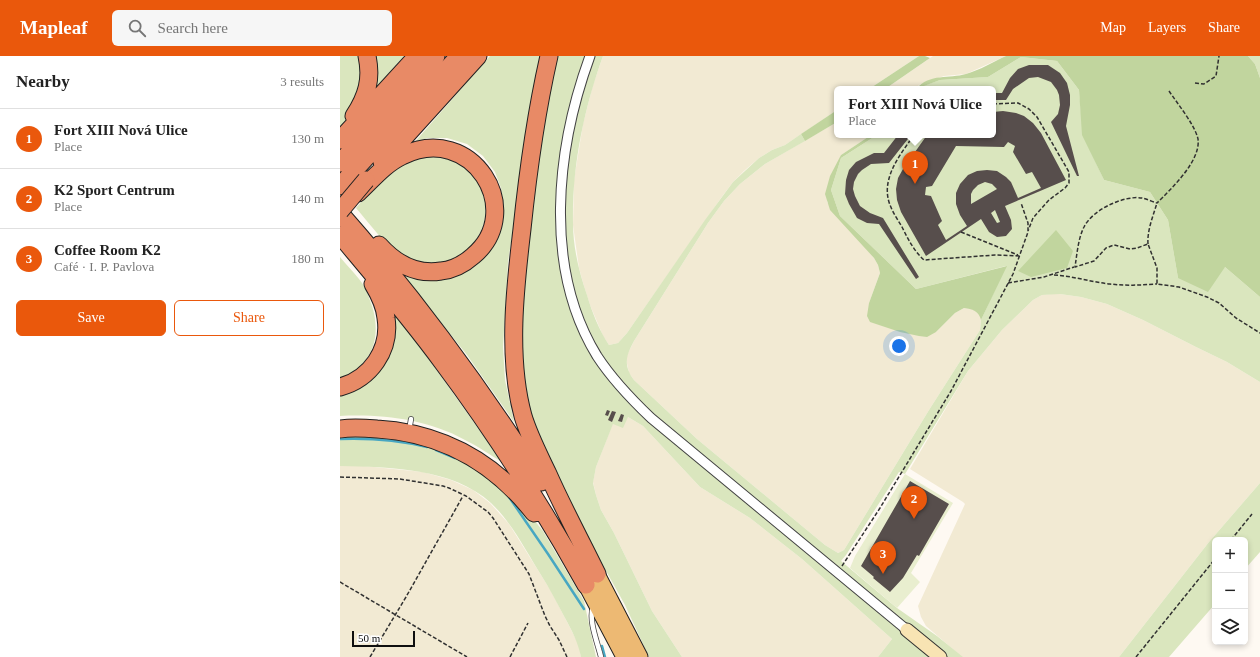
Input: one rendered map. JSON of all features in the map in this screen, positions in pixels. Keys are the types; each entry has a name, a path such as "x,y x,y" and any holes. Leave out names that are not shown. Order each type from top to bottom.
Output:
{"highway":[{"path":"340,139 360,106 368,88 369,73 367,56"},
{"path":"340,139 417,56"},
{"path":"343,208 355,170 436,56"},
{"path":"340,186 459,56"},
{"path":"355,170 478,56"},
{"path":"549,56 535,126 523,218 517,282 514,363 520,401 530,437 552,483 592,580"},
{"path":"343,208 389,256 420,271 442,271 461,265 477,253 489,236 494,210 491,190 486,178 480,170 461,155 438,148 427,148 416,150 393,161 355,170"},
{"path":"343,208 484,395 556,505 592,580"},
{"path":"340,235 411,321 470,399 537,501 592,580"},
{"path":"340,235 374,285 382,304 387,326 386,341 376,363 358,380 340,387"},
{"path":"340,429 380,429 410,426 464,452 507,483 592,580"}],"main road":[{"path":"592,580 595,602 624,657"},
{"path":"592,580 640,657"}],"street":[{"path":"590,56 581,78 572,113 565,149 560,201 562,244 567,278 577,314 597,356 634,402 680,442 940,657"}],"lane":[{"path":"595,602 592,610 592,616 601,657"}],"path":[{"path":"1195,83 1204,84 1216,76 1219,56"},
{"path":"1157,284 1157,268 1148,244 1148,239 1157,203 1181,179 1196,155 1198,149 1198,139 1195,131 1169,91"},
{"path":"838,572 880,508 950,391 1013,274 1033,218 1049,200 1065,188 1069,183 1069,172 1037,117 1029,108 1018,103 996,104"},
{"path":"912,138 897,158 889,176 887,192 890,205 916,254 924,260 995,255 1020,256"},
{"path":"1075,267 1079,241 1084,227 1105,207 1128,199 1142,198 1157,203"},
{"path":"1021,203 1028,223 1028,232"},
{"path":"961,232 1020,256"},
{"path":"1008,283 1054,275 1094,261 1106,248 1114,245 1130,249 1148,244"},
{"path":"1054,275 1071,276 1108,284 1128,286 1157,284 1179,287 1218,303 1236,318 1260,332"},
{"path":"340,477 378,478 428,483 450,488 488,512 529,574 545,616 567,657"},
{"path":"370,657 463,495"},
{"path":"1233,537 1252,514"},
{"path":"1136,657 1212,563"},
{"path":"340,582 467,657"},
{"path":"510,657 528,623"}],"shaded area":[{"path":"603,56 919,56 874,86 834,86 834,112 785,145 772,150 759,158 733,182 627,333 618,343 609,345 603,336 584,286 579,268 573,225 574,180 583,124 593,85"},
{"path":"933,56 1006,56 966,74 944,76 918,86 889,86"},
{"path":"834,124 834,138 866,138 841,155 827,202 874,258 878,265 880,273 869,303 936,332 955,313 964,308 972,309 977,312 980,315 981,320 980,330 929,410 844,550 838,553 825,545 697,439 634,380 629,373 626,359 634,341 708,223 724,201 740,184 765,164"},
{"path":"1060,294 1081,297 1107,304 1143,320 1227,362 1260,382 1260,483 1212,537 1119,657 962,657 926,626 921,617 918,606 965,504 910,469 968,371 1002,330 1033,300 1042,295"},
{"path":"628,417 643,426 700,487 750,518 802,559 892,639 878,657 682,657 652,611 614,533 601,510 593,482 596,467 613,423"},
{"path":"340,466 364,466 423,472 451,480 473,490 490,503 509,524 551,591 579,645 581,657 340,657"}],"green space":[{"path":"340,56 362,56 359,105 340,129"},
{"path":"374,56 404,56 375,89"},
{"path":"490,56 541,56 530,116 508,262 503,347 505,380 514,422 467,355 404,276 430,278 495,239 503,221 504,207 501,188 495,172 483,156 467,144 447,138 427,138 413,144"},
{"path":"553,56 603,56 590,96 580,138 573,202 573,232 581,277 596,321 609,345 618,343 627,333 733,182 759,158 772,150 785,145 801,134 805,141 765,164 740,184 724,201 708,223 634,341 629,351 627,365 628,370 634,380 697,439 825,545 838,553 844,550 929,410 980,330 981,320 1006,266 916,289 840,216 831,190 841,158 872,138 996,138 996,86 923,86 940,80 988,77 1021,57 1057,61 1079,90 1083,135 1104,180 1150,192 1168,220 1178,278 1225,267 1260,297 1260,382 1227,362 1143,320 1107,304 1081,297 1060,294 1042,295 1033,300 1002,330 968,371 905,474 899,472 841,561 897,608 937,636 963,657 878,657 892,639 802,559 750,518 700,487 643,426 628,417 623,428 613,424 596,467 593,483 601,510 614,533 652,611 682,657 649,657 625,605 560,488 531,426 520,368 526,239"},
{"path":"919,56 930,58 889,86 874,86"},
{"path":"1006,56 1248,56 1255,64 1260,78 1260,297 1225,267 1208,292 1178,278 1168,220 1150,192 1104,180 1082,135 1079,90 1057,61 1021,57 988,77 940,80 924,86 919,86 933,79 966,74"},
{"path":"1248,56 1260,56 1260,78 1255,64"},
{"path":"834,112 834,124 805,141 801,134"},
{"path":"866,138 872,138 841,158 831,190 840,216 916,289 1007,266 981,320 979,314 975,311 964,308 955,313 936,332 927,337 900,332 870,322 867,316 869,303 880,273 878,265 874,258 830,210 825,194 830,176 841,155"},
{"path":"431,156 458,163 473,175 482,189 485,206 484,222 478,237 467,250 452,259 427,263 411,259 400,254 379,236 356,208 387,172 415,159"},
{"path":"1056,230 1073,251 1067,268 1031,277 1018,271"},
{"path":"340,257 357,276 365,288 372,306 376,329 372,349 367,358 351,373 340,379"},
{"path":"391,306 502,462 475,445 435,427 404,419 388,417 340,416 340,395 361,387 372,378"},
{"path":"340,432 418,438 473,462 520,503 543,531 584,601 596,657 581,657 572,632 547,586 506,519 491,503 476,491 439,476 399,469 340,466"},
{"path":"905,474 953,503 911,573 920,582 897,608 850,568 855,556"},
{"path":"1260,483 1260,552 1248,566 1248,537 1213,537"},
{"path":"1212,539 1212,607 1169,657 1119,657"}],"building":[{"path":"1029,65 1048,65 1060,73 1067,83 1070,95 1070,105 1066,126 1079,176 1077,176 1051,122 1058,114 1060,105 1059,95 1051,82 1038,77 1029,78 1013,89 1006,100 996,100 996,93 1002,93 1010,78 1018,69"},
{"path":"1003,111 1024,116 1033,123 1041,133 1066,180 1005,206 1011,220 1012,229 1006,236 997,237 989,232 981,219 926,256 901,212 897,200 896,189 898,178 925,138 996,138 996,112","holes":["1008,142 1015,146 1013,152 1026,174 1032,172 1041,188 1018,198 1011,182 997,171 977,171 968,175 960,184 956,193 956,204 960,215 967,226 946,240 938,225 942,221 931,196 925,195 926,187 932,186 956,146 1004,147","985,182 992,184 997,189 971,204 971,194 973,190 978,185","995,210 1000,222 997,223 991,213"]},
{"path":"896,138 909,138 889,163 871,164 862,170 854,182 853,189 860,206 870,213 883,218 919,277 916,279 879,224 867,223 857,218 845,194 846,180 849,170 856,162 874,153 884,153"},
{"path":"607,410 610,411 608,416 605,415"},
{"path":"612,411 616,412 612,422 608,420"},
{"path":"621,414 624,415 622,422 618,421"},
{"path":"910,481 949,504 919,556 917,555 903,578 890,592 861,566"}],"waterway":[{"path":"340,439 384,440 427,447"},
{"path":"436,450 455,458"},
{"path":"509,497 584,609"},
{"path":"602,646 605,657"}],"place":[{"name":"Fort XIII Nová Ulice","path":"915,184"},
{"name":"K2 Sport Centrum","path":"914,519"},
{"name":"Coffee Room K2","path":"883,574"}]}
